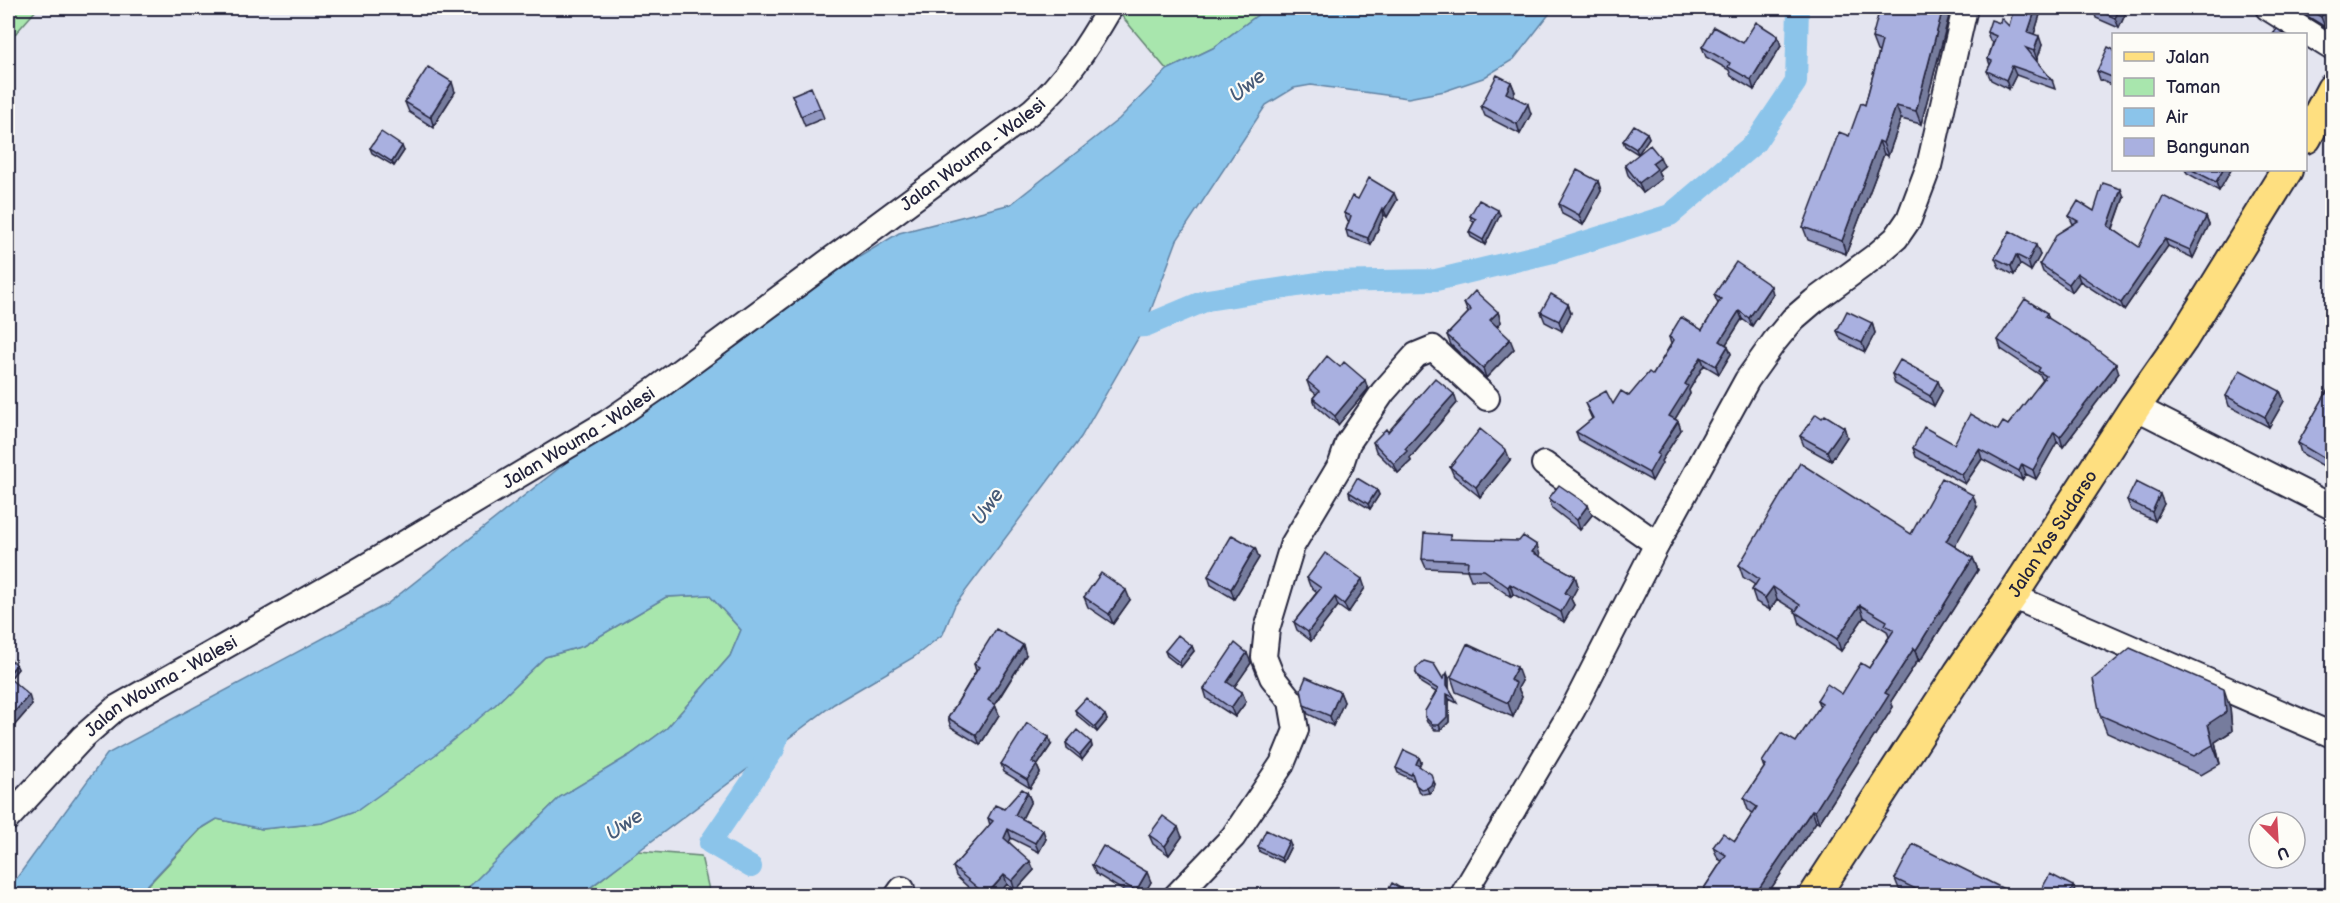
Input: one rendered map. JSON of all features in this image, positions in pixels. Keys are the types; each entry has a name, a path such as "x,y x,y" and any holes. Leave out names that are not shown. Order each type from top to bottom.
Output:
{"main road":[{"path":"2307,136 2332,89"},
{"name":"Jalan Yos Sudarso","path":"1814,896 2135,407 2182,340 2286,171"}],"street":[{"name":"Jalan Wouma - Walesi","path":"8,818 83,737 116,708 363,568 608,422 656,389 1032,111 1052,94 1071,69 1091,42 1110,8"},
{"path":"1462,896 1573,709 1657,544 1747,380 1793,319 1874,257 1896,238 1909,219 1929,166 1965,8"},
{"path":"2268,8 2332,48"},
{"path":"1176,896 1233,837 1282,764 1296,730 1291,701 1272,677 1264,657 1267,629 1293,546 1341,464 1348,443 1383,392 1416,355 1433,348 1487,398"},
{"path":"2135,407 2332,507"},
{"path":"1544,464 1657,544"},
{"path":"2012,596 2332,735"}],"green space":[{"path":"8,8 38,8 8,42"},
{"path":"1115,8 1267,8 1213,48 1167,70"},
{"path":"709,595 741,630 730,656 667,728 630,755 560,797 461,895 138,896 201,829 217,819 262,829 323,823 495,705 545,657 583,646 666,597"},
{"path":"638,851 701,856 709,890 705,896 580,896"}],"water":[{"name":"Uwe","path":"1267,8 1554,8 1514,59 1483,78 1445,91 1408,98 1311,85 1294,88 1266,105 1177,240 1145,326 1081,437 955,605 943,634 914,657 834,704 580,895 461,895 560,797 630,755 667,728 730,656 741,630 709,595 666,597 583,646 545,657 495,705 435,755 358,810 323,823 262,829 217,819 200,829 138,895 8,896 8,890 107,754 387,604 568,461 768,312 899,233 1011,204 1119,119 1167,70 1213,48"}],"building":[{"path":"1880,8 1890,8 1918,15 1913,8 1943,8 1916,111 1896,106 1883,143 1879,141 1842,241 1803,227 1839,132 1849,136 1861,103 1865,105 1882,41 1872,38"},
{"path":"2014,8 2036,8 2028,32 2039,36 2034,51 2026,48 2052,80 2012,66 2006,80 1987,71 1992,61 1988,59 1996,36 1987,32 1991,20 2000,23 2001,18 2009,26"},
{"path":"2093,8 2120,8 2115,18"},
{"path":"2306,8 2326,8 2321,17"},
{"path":"1756,22 1778,36 1751,80 1728,67 1730,63 1702,47 1714,27 1743,43"},
{"path":"2108,47 2112,49 2112,77 2097,71"},
{"path":"428,67 452,82 431,118 405,102"},
{"path":"1497,75 1511,82 1506,93 1528,104 1517,124 1481,106"},
{"path":"811,87 820,108 801,116 792,95"},
{"path":"1634,125 1647,133 1636,149 1623,141"},
{"path":"381,132 402,146 392,162 370,148"},
{"path":"1650,145 1660,157 1652,163 1657,169 1639,183 1625,165"},
{"path":"1577,170 1598,181 1579,215 1559,204"},
{"path":"2194,171 2222,171 2216,182"},
{"path":"1369,178 1394,193 1384,210 1382,208 1368,238 1346,230 1351,216 1344,213 1352,196 1358,199"},
{"path":"2103,183 2121,189 2108,226 2139,247 2163,196 2206,217 2190,250 2165,239 2121,303 2077,273 2069,284 2040,264 2057,234 2078,221 2069,216 2078,201 2094,211"},
{"path":"1479,200 1498,210 1483,240 1469,232 1476,219 1470,216"},
{"path":"2010,231 2036,245 2028,261 2016,255 2011,266 1995,258"},
{"path":"1736,262 1771,286 1749,318 1739,311 1720,341 1728,346 1716,366 1701,357 1685,384 1688,386 1669,416 1678,421 1657,454 1659,455 1649,473 1576,432 1593,418 1585,403 1606,391 1613,404 1621,391 1629,396 1649,372 1653,375 1674,340 1669,337 1681,317 1702,330 1721,299 1714,295"},
{"path":"1475,291 1498,312 1490,320 1510,339 1483,368 1447,335 1471,310 1464,303"},
{"path":"1551,294 1568,304 1559,321 1541,312"},
{"path":"2025,299 2047,313 2045,316 2087,342 2116,364 2060,437 2054,432 2033,470 2022,464 2019,471 1979,449 1962,475 1913,448 1924,427 1954,444 1970,414 1998,430 2003,422 2008,425 2046,376 2038,371 2040,368 1998,340"},
{"path":"1847,311 1872,323 1862,343 1837,331"},
{"path":"1327,356 1340,367 1344,362 1365,380 1335,416 1313,398 1319,391 1307,381"},
{"path":"1900,360 1938,381 1930,396 1892,374"},
{"path":"2240,370 2280,391 2265,417 2226,396"},
{"path":"1435,378 1454,394 1394,464 1373,442 1386,429 1388,432"},
{"path":"2332,383 2332,458 2330,462 2298,443"},
{"path":"1816,414 1822,418 1825,415 1844,427 1827,451 1800,436"},
{"path":"1480,429 1506,450 1476,487 1450,467"},
{"path":"1800,463 1911,534 1942,478 1973,495 1946,541 1973,558 1916,650 1914,648 1885,693 1889,695 1815,811 1812,810 1754,896 1699,896 1726,855 1713,847 1723,833 1735,841 1757,807 1744,798 1766,765 1762,762 1781,733 1796,742 1822,703 1817,700 1827,684 1842,694 1861,663 1869,668 1894,630 1885,625 1887,621 1860,605 1837,639 1795,612 1800,605 1773,587 1765,598 1752,590 1759,579 1739,565"},
{"path":"1357,478 1377,490 1368,504 1349,492"},
{"path":"2136,482 2160,494 2152,512 2127,500"},
{"path":"1559,485 1588,505 1577,520 1549,498"},
{"path":"1424,533 1450,535 1450,539 1519,541 1523,536 1537,545 1532,552 1575,576 1565,593 1570,596 1561,612 1510,584 1508,587 1484,570 1467,570 1468,561 1422,559"},
{"path":"1232,535 1255,548 1231,589 1208,576"},
{"path":"1325,553 1362,579 1344,604 1335,597 1308,632 1294,622 1321,588 1307,578"},
{"path":"1101,573 1126,590 1109,614 1084,597"},
{"path":"996,629 1023,645 988,700 995,705 976,735 948,718 979,667 974,664"},
{"path":"1178,635 1192,646 1179,662 1165,651"},
{"path":"1235,643 1247,653 1227,682 1242,692 1231,708 1204,689"},
{"path":"1467,644 1517,667 1510,680 1516,683 1508,703 1451,677"},
{"path":"2130,648 2224,689 2226,712 2208,724 2213,745 2194,756 2100,715 2093,679"},
{"path":"8,657 16,665 8,675"},
{"path":"1424,661 1434,664 1443,679 1447,673 1447,685 1455,698 1447,694 1447,717 1439,725 1433,725 1425,717 1425,711 1438,689 1419,678 1416,673 1416,668"},
{"path":"8,677 29,695 11,716 8,713"},
{"path":"1306,677 1340,692 1330,716 1304,705 1301,689"},
{"path":"1086,698 1105,715 1095,727 1075,710"},
{"path":"1027,723 1049,737 1032,762 1037,765 1027,780 1001,764"},
{"path":"1077,730 1091,742 1080,755 1066,743"},
{"path":"1404,750 1419,757 1416,764 1431,774 1433,779 1427,788 1421,789 1416,785 1412,773 1411,775 1396,768"},
{"path":"1022,789 1027,792 1015,815 1043,830 1035,843 1008,829 1004,838 1030,861 1012,881 1004,875 986,895 953,867 993,821 988,818 995,805 1004,809"},
{"path":"1163,816 1178,827 1165,846 1149,835"},
{"path":"1266,830 1289,841 1281,858 1258,847"},
{"path":"1913,844 2018,896 1930,896 1895,879"},
{"path":"1103,846 1147,872 1136,891 1092,865"},
{"path":"2050,874 2073,886 2069,896 2047,896 2040,892"},
{"path":"1392,883 1413,896 1385,896"},
{"path":"1291,889 1299,896 1286,896"}],"waterway":[{"path":"1116,328 1145,326 1207,300 1323,282 1436,280 1553,252 1670,215 1755,143 1796,82 1798,8"},
{"path":"751,867 710,843 774,749 782,719"}]}
